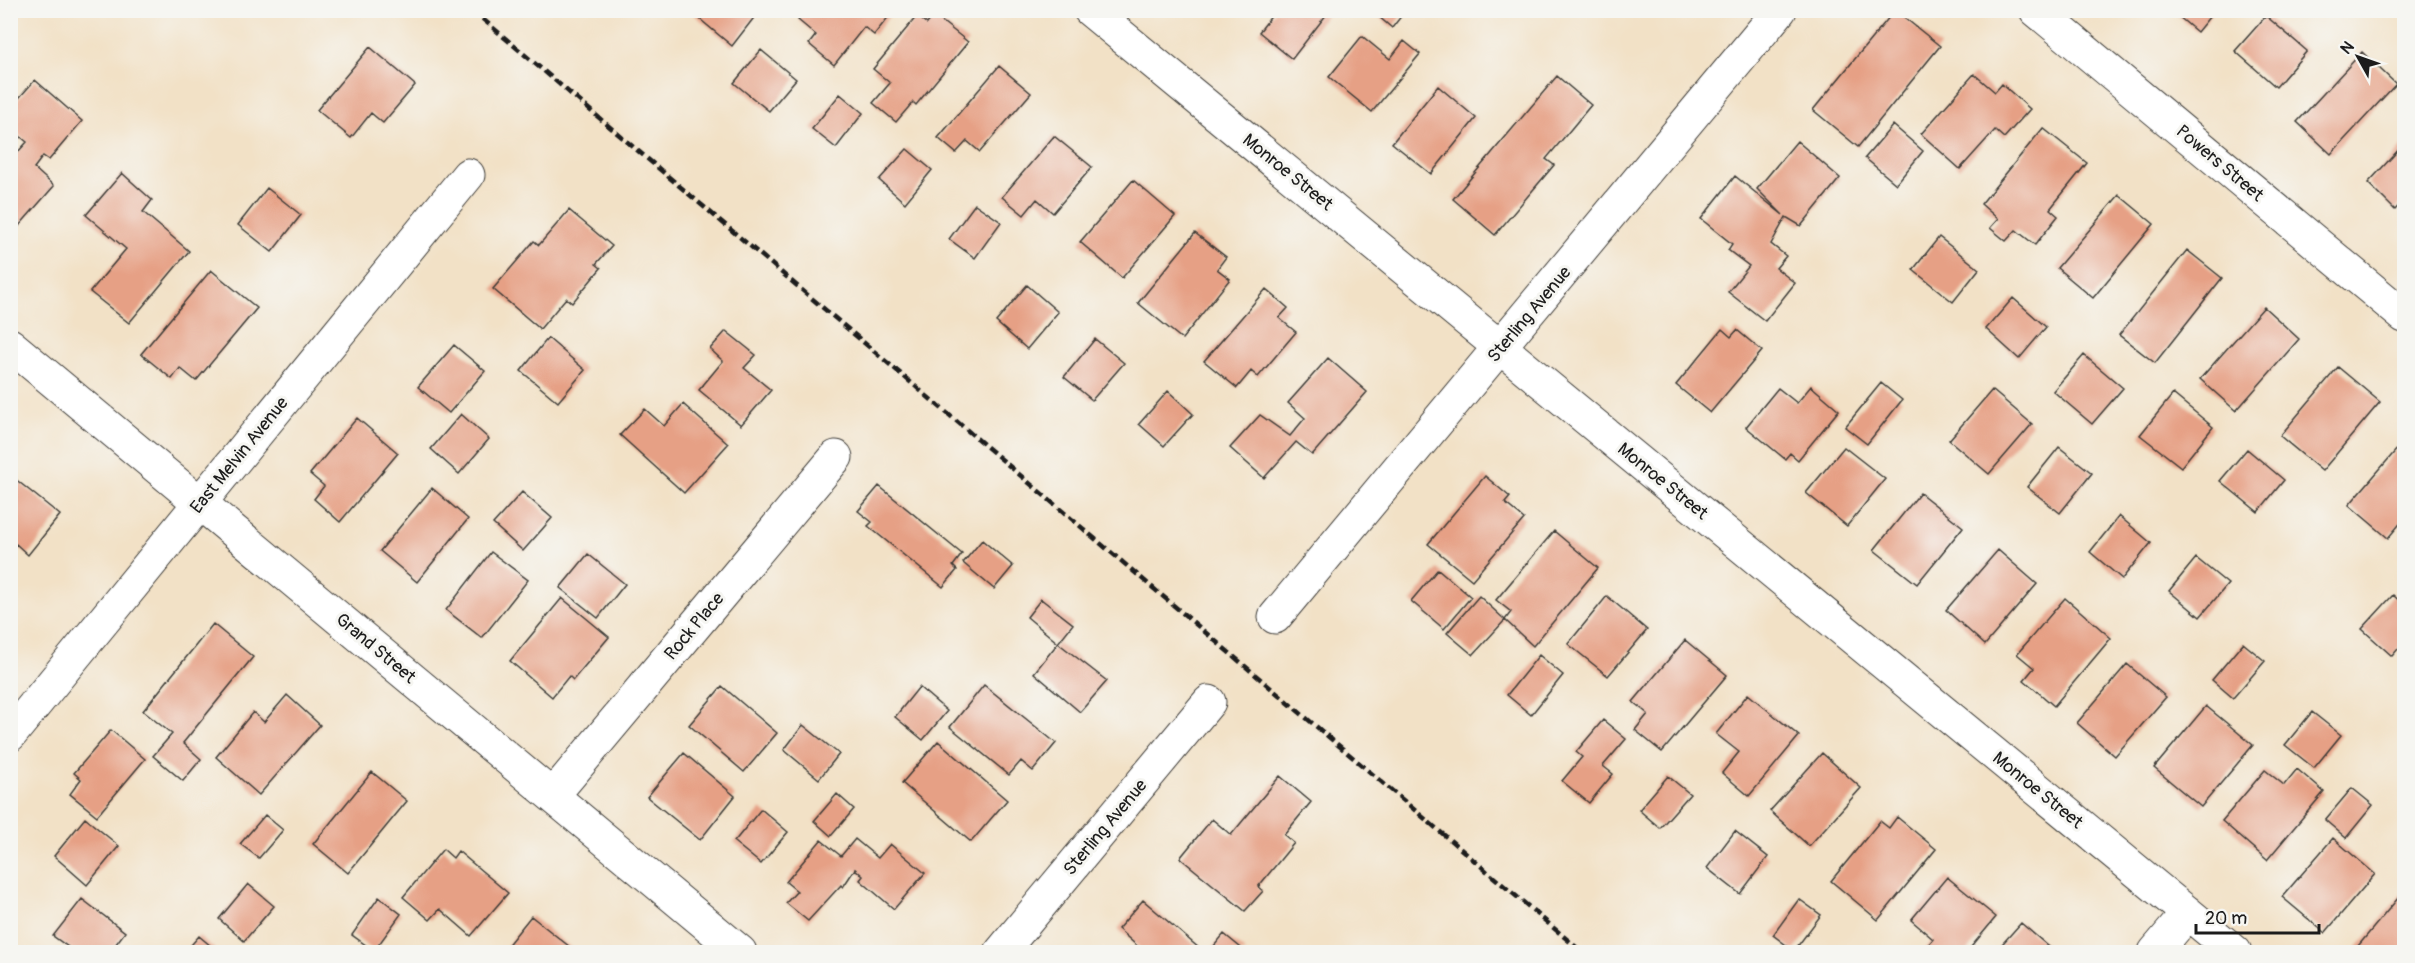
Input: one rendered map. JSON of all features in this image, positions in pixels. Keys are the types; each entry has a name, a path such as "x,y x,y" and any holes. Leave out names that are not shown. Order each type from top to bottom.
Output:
{"street":[{"name":"Monroe Street","path":"1090,10 2235,952"},
{"name":"Sterling Avenue","path":"1275,617 1780,10"},
{"name":"Powers Street","path":"2036,10 2404,316"},
{"name":"East Melvin Avenue","path":"10,735 468,175"},
{"name":"Grand Street","path":"10,345 740,952"},
{"name":"Rock Place","path":"553,795 836,457"},
{"name":"Sterling Avenue","path":"1001,952 1209,702"},
{"path":"2155,952 2188,913"}],"building":[{"path":"689,10 760,10 732,46"},
{"path":"806,10 894,10 874,35 864,27 834,65 809,44 816,35 798,20"},
{"path":"1276,10 1330,10 1292,59 1259,32"},
{"path":"1371,10 1406,10 1392,28"},
{"path":"1895,10 1940,46 1858,147 1813,110"},
{"path":"2180,10 2215,10 2197,32 2178,16"},
{"path":"934,15 968,42 916,105 913,102 896,122 873,103 890,83 873,69 917,16 927,24"},
{"path":"2266,16 2307,51 2276,87 2235,51"},
{"path":"1362,36 1390,59 1404,41 1420,54 1372,112 1329,77"},
{"path":"370,47 415,85 383,123 371,113 351,138 317,110"},
{"path":"761,50 796,79 769,111 734,83"},
{"path":"2362,52 2396,84 2331,154 2297,122"},
{"path":"999,66 1031,93 980,152 967,141 956,153 938,138"},
{"path":"1974,74 1995,92 2002,84 2030,109 2004,138 1995,130 1960,169 1921,134"},
{"path":"1557,76 1591,105 1546,159 1554,165 1495,235 1453,199"},
{"path":"35,80 82,121 49,160 43,156 34,168 54,186 18,227 10,221 10,147 17,153 27,142 10,128 10,108"},
{"path":"1438,86 1476,118 1431,174 1392,143"},
{"path":"840,94 863,113 836,148 812,129"},
{"path":"1893,125 1923,151 1896,184 1865,158"},
{"path":"2043,128 2087,163 2050,209 2058,216 2035,245 2016,230 2006,241 1990,228 1998,219 1981,204"},
{"path":"1054,136 1092,167 1053,213 1037,199 1024,215 1002,197"},
{"path":"1797,141 1840,178 1801,226 1786,217 1771,244 1786,256 1776,268 1795,283 1765,321 1728,292 1749,266 1728,250 1732,244 1701,219 1735,176 1783,215 1757,189"},
{"path":"2404,144 2404,200 2395,210 2368,183"},
{"path":"907,149 932,170 905,203 879,180"},
{"path":"122,173 152,200 143,212 189,251 129,323 90,292 126,249 86,215"},
{"path":"1133,180 1175,216 1122,278 1080,242"},
{"path":"267,188 301,215 272,252 238,225"},
{"path":"2119,195 2154,224 2093,298 2057,268"},
{"path":"975,204 1001,222 975,258 949,239"},
{"path":"569,210 612,246 596,264 601,268 572,303 566,298 540,329 493,289 534,241 539,245"},
{"path":"1195,233 1226,257 1217,269 1230,279 1182,339 1138,303"},
{"path":"1939,237 1979,269 1953,302 1913,270"},
{"path":"2187,250 2222,278 2155,363 2119,335"},
{"path":"211,270 257,308 196,381 180,368 172,379 141,354"},
{"path":"1027,285 1058,312 1027,349 996,322"},
{"path":"1266,289 1288,308 1279,318 1296,332 1258,377 1251,371 1237,388 1204,361"},
{"path":"2013,298 2046,327 2019,359 1986,329"},
{"path":"2264,307 2299,339 2236,411 2200,379"},
{"path":"1722,329 1731,337 1737,330 1762,351 1710,413 1676,385"},
{"path":"726,331 756,355 744,368 771,390 741,425 699,390 723,361 710,349"},
{"path":"548,338 585,370 558,402 521,371"},
{"path":"1095,339 1124,363 1092,400 1064,377"},
{"path":"454,345 485,371 449,413 418,387"},
{"path":"2084,355 2123,388 2092,424 2053,391"},
{"path":"1328,358 1367,392 1312,455 1296,442 1264,478 1230,448 1260,415 1290,436 1305,418 1288,403"},
{"path":"2338,367 2380,402 2322,471 2280,436"},
{"path":"1881,383 1902,400 1867,444 1845,427"},
{"path":"1811,386 1839,410 1798,460 1790,453 1785,459 1746,427 1778,388 1797,403"},
{"path":"1992,390 2032,424 1989,474 1949,440"},
{"path":"1168,391 1193,414 1164,446 1139,424"},
{"path":"2173,394 2213,427 2181,467 2140,435"},
{"path":"683,404 728,444 684,493 620,435 645,409 664,426"},
{"path":"461,414 489,439 459,474 431,449"},
{"path":"357,418 398,453 340,522 314,499 324,486 310,474"},
{"path":"2404,441 2404,519 2388,538 2349,505"},
{"path":"1844,447 1885,479 1847,526 1806,493"},
{"path":"2059,447 2092,473 2060,513 2027,487"},
{"path":"2247,449 2284,480 2258,512 2220,481"},
{"path":"1485,476 1510,497 1505,503 1524,519 1472,580 1428,544"},
{"path":"14,478 60,515 28,555 16,544 10,551 10,483"},
{"path":"879,486 962,554 953,566 957,570 943,587 868,526 872,522 858,511"},
{"path":"432,488 468,519 417,582 380,551"},
{"path":"522,492 552,518 523,551 493,524"},
{"path":"1920,493 1963,527 1917,584 1874,550"},
{"path":"2119,516 2151,543 2122,579 2090,552"},
{"path":"1554,531 1598,568 1533,646 1505,620 1511,612 1496,600"},
{"path":"982,540 1013,566 994,589 963,563"},
{"path":"1998,550 2037,584 1985,645 1946,610"},
{"path":"491,552 528,580 482,638 446,610"},
{"path":"588,554 625,584 598,618 560,588"},
{"path":"2196,558 2228,584 2200,617 2169,591"},
{"path":"1438,569 1471,597 1444,629 1411,601"},
{"path":"2393,595 2404,605 2404,642 2392,656 2362,629"},
{"path":"1479,596 1505,620 1473,655 1447,633"},
{"path":"1607,596 1647,630 1608,676 1568,644"},
{"path":"562,598 609,637 573,680 569,676 552,697 510,661"},
{"path":"2065,598 2111,638 2054,706 2024,680 2034,668 2017,654"},
{"path":"1041,599 1073,624 1058,643 1027,617"},
{"path":"213,624 253,657 183,743 201,759 183,781 153,756 172,734 143,711"},
{"path":"1685,640 1727,675 1662,752 1635,730 1648,714 1633,702"},
{"path":"1058,643 1107,681 1080,712 1034,673"},
{"path":"2243,643 2265,661 2233,698 2212,680"},
{"path":"1539,655 1563,675 1531,715 1507,695"},
{"path":"2127,664 2166,697 2115,756 2077,723"},
{"path":"984,685 1056,743 1033,771 1021,761 1009,775 950,727"},
{"path":"722,686 777,733 744,772 689,725"},
{"path":"919,687 947,711 923,740 895,717"},
{"path":"1748,694 1799,736 1749,796 1722,773 1739,752 1716,734"},
{"path":"287,695 320,725 259,795 216,757 253,712 264,722"},
{"path":"2206,706 2253,745 2201,807 2154,768"},
{"path":"2312,712 2341,735 2314,768 2285,745"},
{"path":"1603,720 1626,739 1603,766 1613,774 1589,803 1562,781 1582,757 1576,752"},
{"path":"803,725 839,754 819,779 784,750"},
{"path":"111,730 145,759 97,816 70,794 81,779 74,773"},
{"path":"938,741 1007,800 971,842 902,783"},
{"path":"684,753 735,796 700,840 647,797"},
{"path":"1822,753 1861,788 1809,846 1770,811"},
{"path":"2297,769 2324,792 2267,860 2222,821 2265,770 2284,785"},
{"path":"372,772 407,801 348,873 313,844"},
{"path":"1280,776 1311,802 1284,835 1294,843 1258,887 1263,891 1245,911 1180,858 1212,819 1231,835"},
{"path":"1668,776 1690,794 1660,828 1639,810"},
{"path":"2352,788 2373,805 2346,838 2325,820"},
{"path":"837,794 854,809 831,836 814,821"},
{"path":"761,809 788,832 761,864 734,842"},
{"path":"265,815 283,830 259,858 240,844"},
{"path":"1897,817 1936,849 1878,920 1831,881 1880,821 1889,828"},
{"path":"85,818 119,846 87,885 54,856"},
{"path":"1735,831 1768,857 1740,894 1707,868"},
{"path":"2333,838 2375,874 2325,933 2282,897"},
{"path":"855,839 878,858 890,844 925,873 894,909 860,880 863,876 855,869 843,887 841,885 808,921 786,903 797,891 786,882 821,840 841,856"},
{"path":"443,849 453,858 458,851 508,893 471,936 440,909 430,920 403,897"},
{"path":"1947,877 1996,917 1967,952 1922,952 1933,939 1911,920"},
{"path":"248,884 274,906 244,941 219,919"},
{"path":"2404,891 2404,952 2353,952"},
{"path":"379,897 401,914 374,951 352,935"},
{"path":"82,899 125,932 110,952 75,952 53,936"},
{"path":"1799,899 1821,915 1794,951 1773,935"},
{"path":"1143,900 1200,949 1197,952 1144,952 1118,929"},
{"path":"531,916 575,951 502,952"},
{"path":"2021,923 2055,952 1995,952"},
{"path":"1224,934 1246,952 1209,952"},
{"path":"199,936 218,952 185,952"}],"railway":[{"path":"472,10 1582,952"}]}
